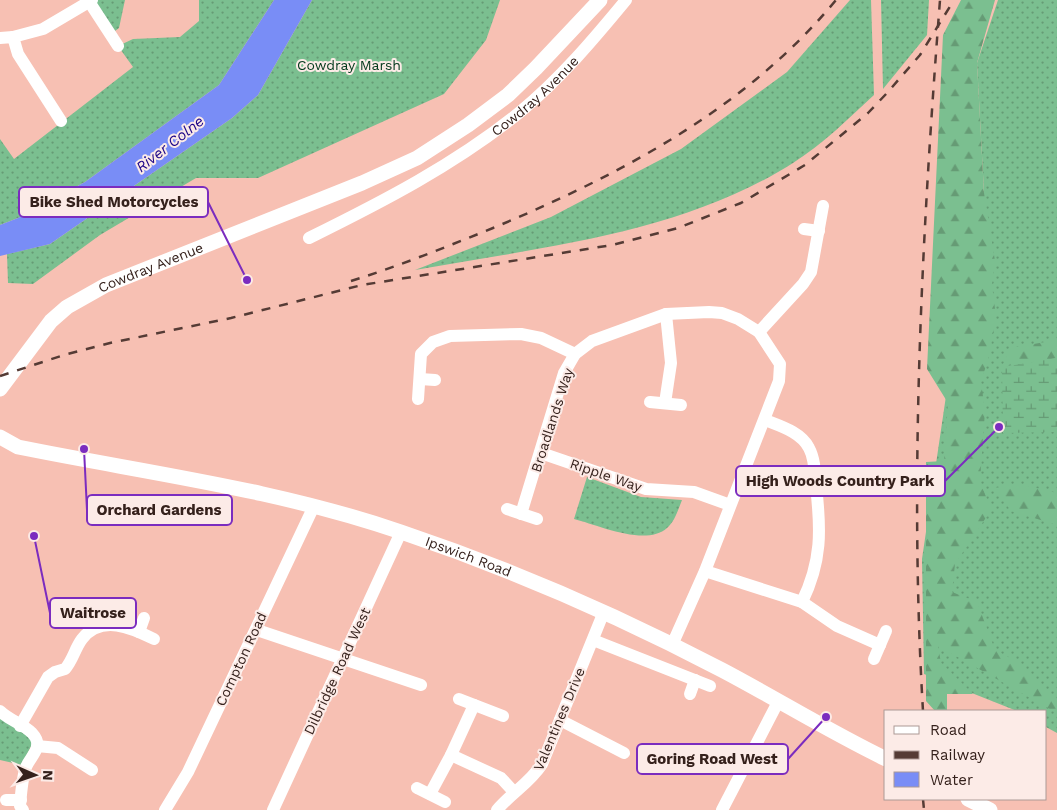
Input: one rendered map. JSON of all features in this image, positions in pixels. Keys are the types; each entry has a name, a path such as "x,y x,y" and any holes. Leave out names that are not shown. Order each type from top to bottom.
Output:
{"main road":[{"name":"Cowdray Avenue","path":"0,390 51,321 67,308 106,286 417,158 468,125 508,95 600,0"},
{"name":"Ipswich Road","path":"0,437 18,447 240,488 314,506 401,532 484,562 672,645 884,758"},
{"name":"Ipswich Road","path":"0,452 18,447"},
{"path":"970,800 990,810"}],"street":[{"name":"Cowdray Avenue","path":"309,238 379,203 428,175 519,113 583,52 626,0"},
{"path":"0,38 13,37 42,29 91,1 115,31 118,46"},
{"path":"13,37 18,54 53,99 60,121"},
{"path":"417,158 428,175"},
{"path":"759,332 803,284 811,272 823,206"},
{"path":"804,229 819,231"},
{"name":"Broadlands Way","path":"522,514 564,372 576,354 592,341 666,314 722,313 759,332 780,364 779,381 705,571 672,645"},
{"path":"666,314 672,363 666,403"},
{"path":"418,399 421,354 433,342 450,336 521,334 541,338 576,354"},
{"path":"420,379 435,380"},
{"path":"650,402 681,405"},
{"path":"765,420 790,430 801,438 809,448 814,463 820,529 819,547 812,580 802,602"},
{"name":"Ripple Way","path":"541,453 646,490 694,492 730,505"},
{"name":"Compton Road","path":"164,810 188,772 314,506"},
{"path":"507,509 537,519"},
{"name":"Dilbridge Road West","path":"273,810 401,532"},
{"path":"705,571 802,602 837,626 880,645"},
{"name":"Valentines Drive","path":"497,810 514,792 533,778 542,764 603,614"},
{"path":"139,632 144,618"},
{"path":"20,726 48,678 55,672 65,669 82,638 100,626 119,624 154,639"},
{"path":"260,631 421,685"},
{"path":"874,659 886,631"},
{"path":"593,640 710,686"},
{"path":"690,694 695,680"},
{"path":"459,699 503,716"},
{"path":"722,810 778,702"},
{"path":"430,794 451,755 474,705"},
{"path":"0,711 36,738 37,746 37,753 26,767 22,805 6,800"},
{"path":"560,720 624,753"},
{"path":"37,746 58,748 92,770"},
{"path":"451,755 501,778 514,792"},
{"path":"417,788 445,802"}],"green space":[{"path":"92,0 125,0 119,28 111,34"},
{"path":"199,0 274,0 219,85 85,182 18,218 0,225 0,139 14,159 133,67 118,46 133,39 180,37 199,21"},
{"name":"Cowdray Marsh","path":"312,0 500,0 486,40 444,94 258,178 196,178 100,235 33,284 8,283 7,254 50,244 232,118 258,95"},
{"path":"850,0 871,0 874,95 825,139 793,163 750,187 705,206 658,222 561,245 415,270 551,217 681,149 787,72"},
{"path":"881,0 929,0 927,35 883,89"},
{"path":"961,0 995,0 977,63 984,193 995,261 992,285 996,317 989,356 981,382 985,411 980,481 991,510 955,564 952,592 977,602 995,650 1016,661 1057,700 1057,713 938,646 941,663 973,694 947,694 947,710 934,710 926,701 926,462 944,461 948,403 927,369 943,35"},
{"path":"998,0 1057,0 1057,733 1047,728 1047,710 1014,710 924,674 922,559 961,294 984,193 977,63"},
{"path":"1057,340 1057,358 1002,367 1010,348"},
{"path":"1057,358 1057,432 1003,433 1002,367"},
{"path":"587,477 641,497 682,500 672,522 667,528 658,533 635,535 622,533 574,519"},
{"path":"1019,484 1057,493 1057,525 1011,511 995,488"},
{"path":"0,718 27,734 33,742 22,765 0,760"}],"water":[{"name":"River Colne","path":"274,0 312,0 258,95 232,118 50,244 0,256 0,225 18,218 85,182 219,85"}],"railway":[{"path":"351,281 405,263 541,207 588,185 679,135 722,106 763,74 801,39 836,0"},
{"path":"923,710 917,534 917,445 923,266 940,0"},
{"path":"0,376 64,355 110,343 231,318 362,285 612,245 678,228 741,203 805,165 868,113 920,55 954,0"},
{"path":"923,800 924,810"}],"place":[{"name":"Bike Shed Motorcycles","path":"247,280"},
{"name":"High Woods Country Park","path":"999,427"},
{"name":"Orchard Gardens","path":"84,449"},
{"name":"Waitrose","path":"34,536"},
{"name":"Goring Road West","path":"826,717"}]}
